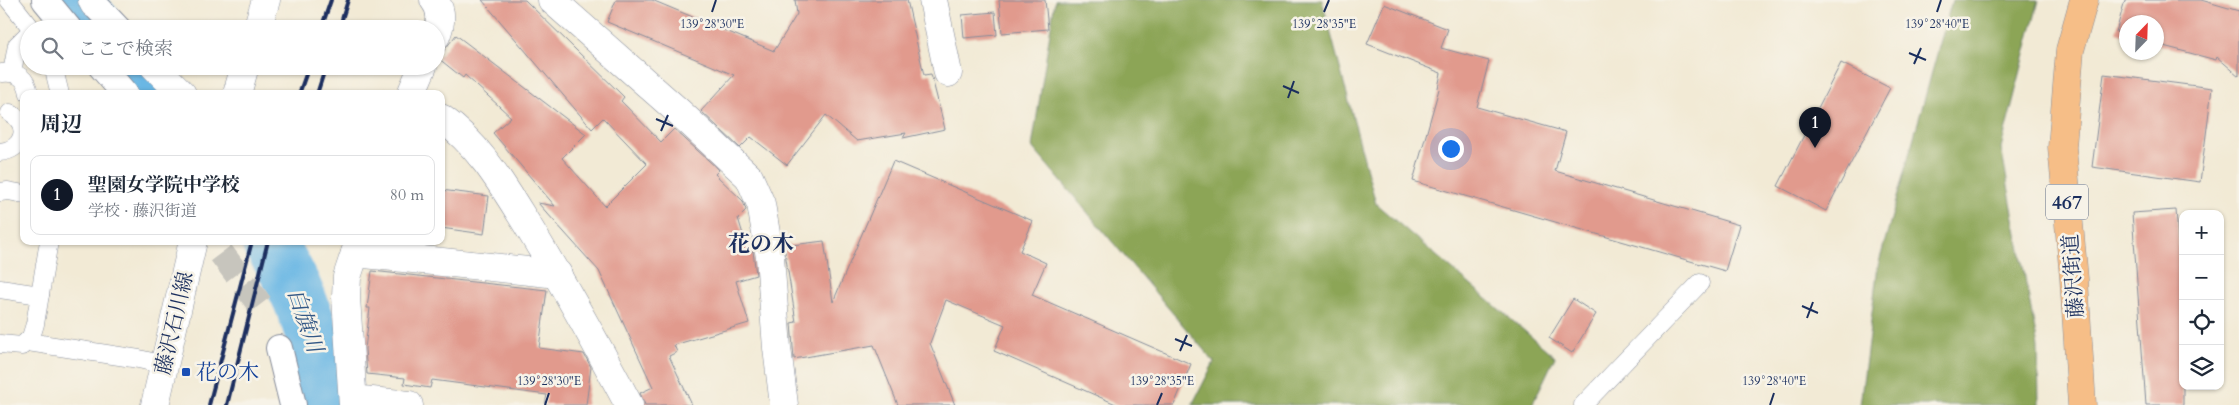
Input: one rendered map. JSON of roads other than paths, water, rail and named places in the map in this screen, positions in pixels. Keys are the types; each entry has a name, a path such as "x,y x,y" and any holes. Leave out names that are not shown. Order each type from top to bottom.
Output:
{"highway":[{"name":"藤沢街道","path":"2082,405 2074,279 2062,147 2070,50 2084,0"}],"street":[{"path":"45,0 62,20"},
{"path":"260,20 266,0"},
{"path":"434,0 438,5 441,20"},
{"path":"552,0 680,112 749,177 761,204 770,257 777,348 784,405"},
{"path":"933,0 948,72"},
{"path":"94,1 110,20"},
{"path":"109,75 122,90"},
{"path":"163,75 178,90"},
{"path":"238,90 242,75"},
{"path":"413,90 419,75"},
{"path":"445,121 462,132 481,155 558,274 629,405"},
{"name":"藤沢石川線","path":"155,405 192,245"},
{"path":"410,405 353,402 346,298 347,277 357,247 558,274"},
{"path":"279,348 293,405"}],"lane":[{"path":"9,0 25,20"},
{"path":"20,42 6,73 24,80 28,90"},
{"path":"55,75 59,90"},
{"path":"11,110 20,123"},
{"path":"0,152 9,151 16,147 20,140"},
{"path":"0,192 20,194"},
{"path":"0,344 22,346 28,342 35,324 48,245"},
{"path":"1583,405 1700,283"},
{"path":"0,289 40,294"},
{"path":"28,342 139,359 164,365"}],"waterway":[{"name":"白旗川","path":"73,0 91,20"},
{"name":"白旗川","path":"141,75 155,90"},
{"name":"白旗川","path":"270,245 291,280 300,300 319,361 327,405"}],"tunnel":[{"path":"221,253 267,314"}],"railway":[{"path":"324,20 331,0"},
{"path":"342,20 348,0"},
{"path":"300,90 306,75"},
{"path":"318,90 323,75"},
{"path":"209,405 251,245"},
{"path":"227,405 267,245"}],"place":[{"name":"聖園女学院中学校","path":"1815,148"},
{"name":"花の木","path":"186,372"}],"district":[{"name":"花の木","path":"761,243"}]}
